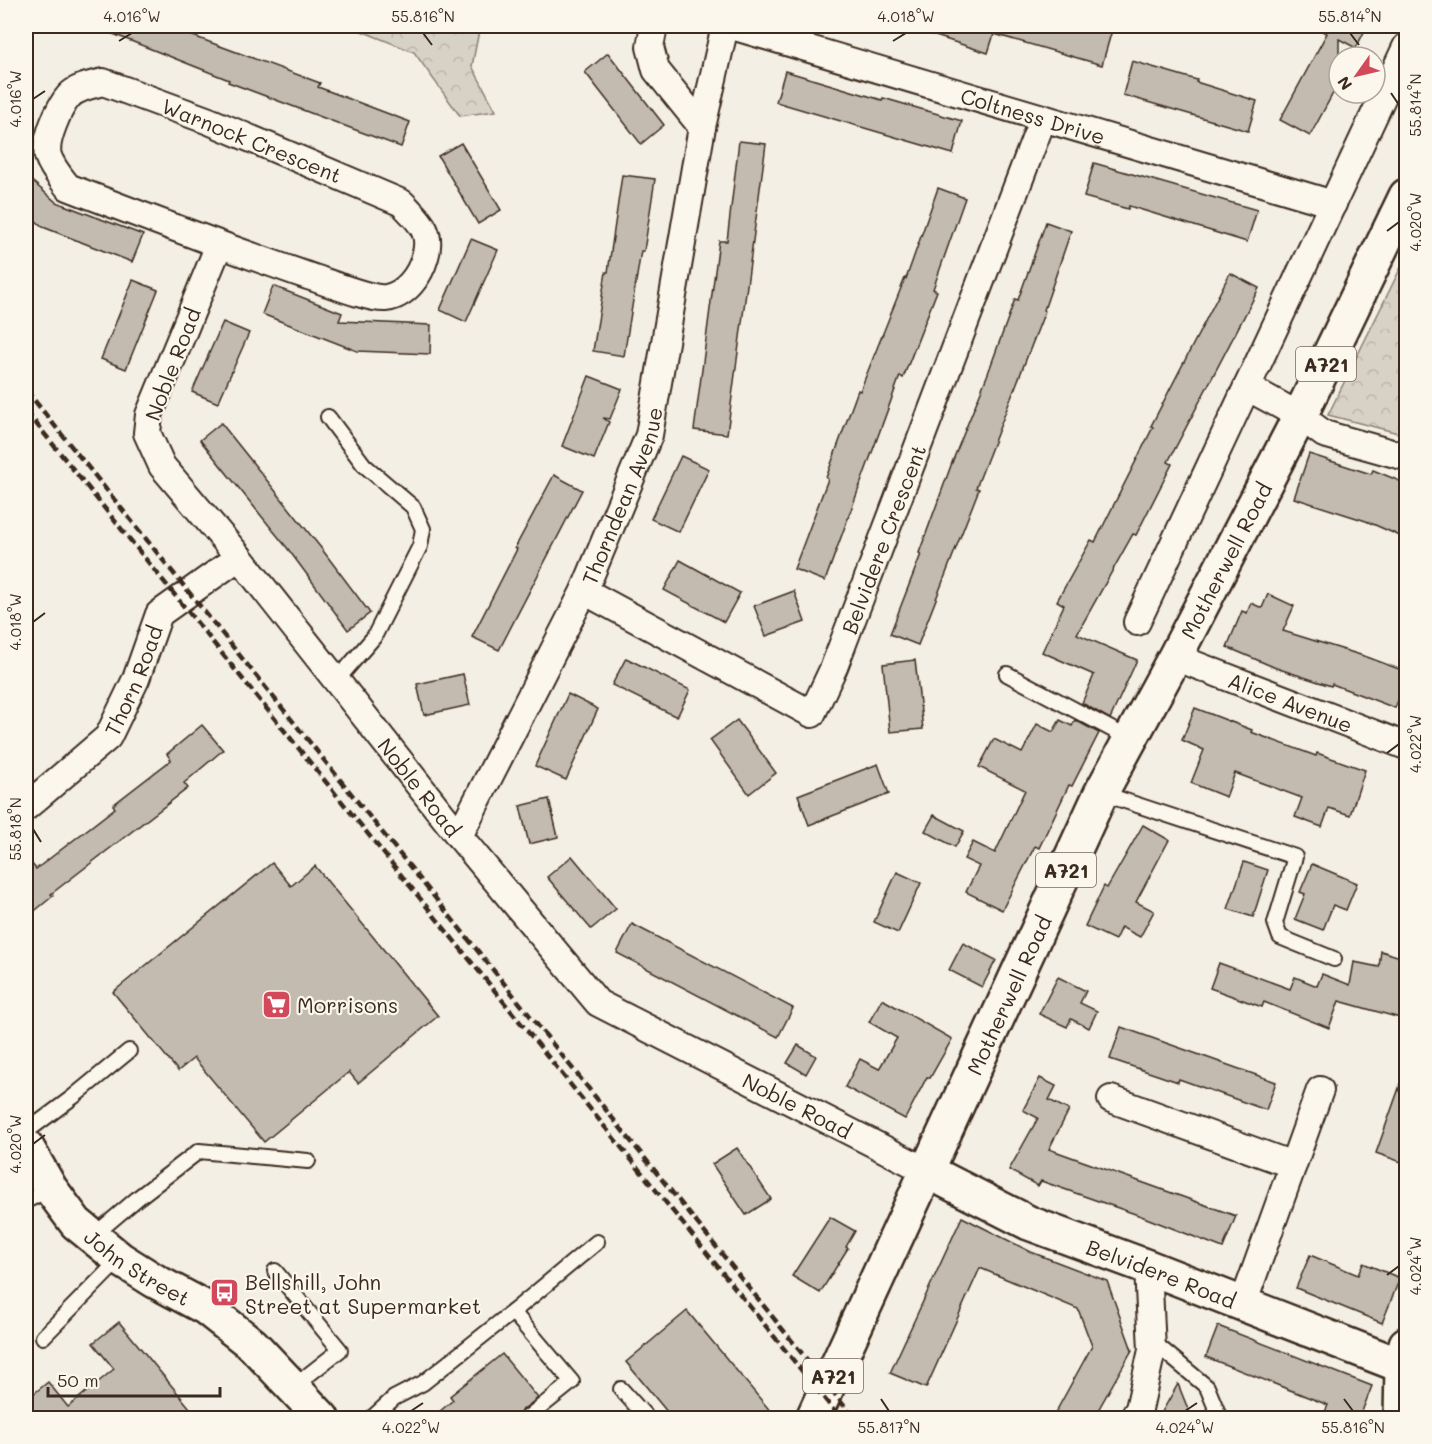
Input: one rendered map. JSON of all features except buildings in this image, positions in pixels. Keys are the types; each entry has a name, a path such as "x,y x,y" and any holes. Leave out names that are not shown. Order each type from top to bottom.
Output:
{"main road":[{"name":"Motherwell Road","path":"813,1419 1101,793 1175,657 1300,416 1407,196"},
{"name":"John Street","path":"26,1146 38,1194 120,1259 206,1308 253,1345 322,1419"},
{"name":"Belvidere Road","path":"927,1171 1029,1223 1243,1304 1404,1355"},
{"path":"1401,1419 1404,1355"}],"street":[{"path":"654,26 650,47 656,70 702,127"},
{"name":"Thorndean Avenue","path":"459,836 584,591 649,435 702,127 725,26"},
{"name":"Coltness Drive","path":"732,26 1333,204"},
{"path":"1137,622 1407,47"},
{"name":"Warnock Crescent","path":"103,82 209,121 402,203 422,224 429,244 423,266 412,282 400,293 385,298 350,291 219,245 68,187 56,172 47,154 51,126 69,95 84,87 103,82"},
{"name":"Belvidere Crescent","path":"584,591 812,714 834,667 1043,118"},
{"name":"Noble Road","path":"219,245 149,415 147,433 162,466 239,557 459,836 598,1003 927,1171"},
{"path":"1247,387 1300,416 1324,434 1407,457"},
{"name":"Thorn Road","path":"26,807 108,738 136,679 159,614 239,557"},
{"name":"Alice Avenue","path":"1175,657 1407,746"},
{"path":"1243,1304 1320,1090"},
{"path":"1111,1099 1293,1164"},
{"path":"1133,1419 1139,1409 1152,1350 1148,1267"}],"lane":[{"path":"328,417 364,465 413,507 423,530 420,546 374,637 336,681"},
{"path":"1007,674 1131,739"},
{"path":"1101,793 1296,857 1275,923 1280,937 1334,959"},
{"path":"26,1132 129,1051"},
{"path":"93,1236 199,1151 308,1161"},
{"path":"372,1419 394,1398 423,1383 597,1242"},
{"path":"43,1337 120,1259"},
{"path":"275,1271 340,1350 293,1387"},
{"path":"513,1312 572,1382 527,1419"},
{"path":"1152,1341 1207,1387 1220,1419"},
{"path":"621,1389 646,1419"}],"green space":[{"path":"349,26 480,26 472,66 496,111 460,116 414,52"},
{"path":"1406,257 1406,435 1328,415"}],"railway":[{"path":"26,390 854,1418"},
{"path":"26,411 840,1418"}],"place":[{"name":"Morrisons","path":"276,1004"},
{"name":"Bellshill, John Street at Supermarket","path":"224,1293"}]}
